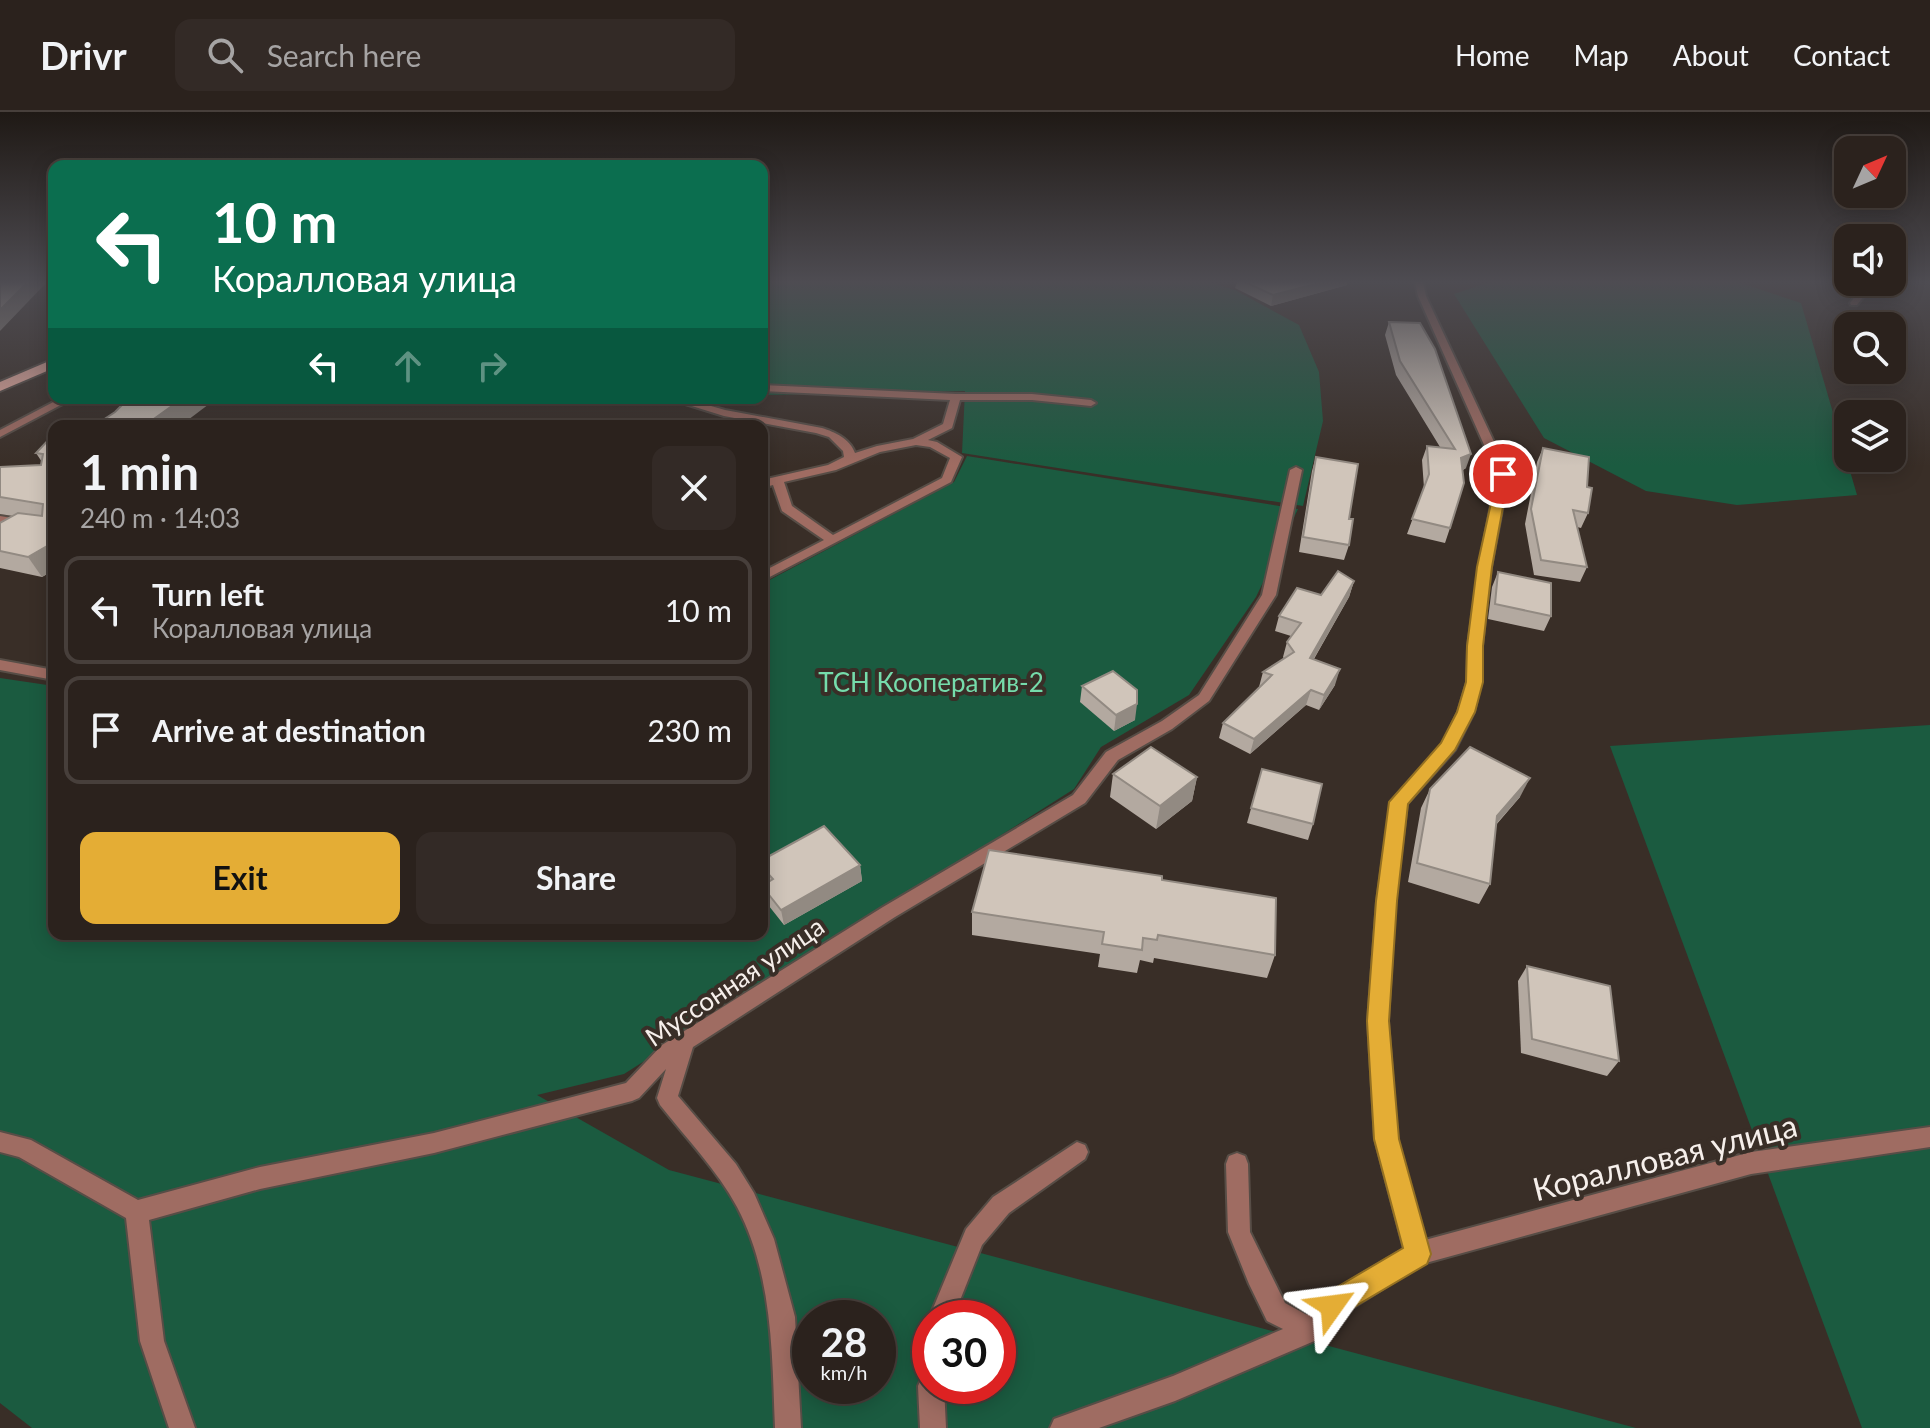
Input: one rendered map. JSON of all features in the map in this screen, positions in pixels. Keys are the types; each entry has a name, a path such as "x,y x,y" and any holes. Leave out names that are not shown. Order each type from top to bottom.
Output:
{"main road":[{"path":"0,387 48,366"}],"street":[{"path":"1417,1254 1386,1139 1378,1021 1386,901 1399,802 1449,746 1466,712 1474,682 1475,646 1485,567 1503,474 1444,343"},
{"path":"768,388 956,397 1032,397 1091,403"},
{"path":"768,483 832,468 877,449 916,442 948,426 956,397"},
{"path":"0,434 58,404"},
{"path":"692,404 759,420"},
{"path":"768,422 833,435 844,441 850,459"},
{"path":"768,574 947,480 956,457 933,444 916,442"},
{"name":"Муссонная улица","path":"137,1212 260,1178 434,1143 632,1091 669,1051 889,912 1079,799 1112,756 1167,725 1204,698 1269,595 1296,470"},
{"path":"778,481 786,508 831,539"},
{"path":"0,520 48,528"},
{"path":"0,665 48,674"},
{"path":"684,1042 667,1098 728,1172 746,1201 762,1239 783,1317 788,1428"},
{"name":"Коралловая улица","path":"1310,1330 1332,1306 1417,1254 1751,1163 1930,1137"},
{"path":"0,1142 23,1147 137,1212 152,1341 182,1428"},
{"path":"948,1300 974,1237 1001,1205 1077,1152"},
{"path":"1237,1164 1239,1232 1257,1276 1276,1312 1310,1330"},
{"path":"1063,1428 1175,1388 1310,1330"},
{"path":"932,1404 933,1428"}],"green space":[{"path":"768,343 1307,343 1319,372 1323,421 1303,506 962,453 965,391 768,395"},
{"path":"1485,343 1813,343 1834,416 1834,472 1850,472 1857,495 1737,505 1646,491 1544,438"},
{"name":"ТСН Кооператив-2","path":"967,456 1298,509 1256,597 1189,695 1101,747 1074,789 624,1074 537,1095 669,1170 1636,1428 32,1428 0,1403 0,678 48,685 48,940 768,940 768,581 954,482"},
{"path":"1930,725 1930,1428 1862,1428 1610,746"}],"building":[{"path":"1395,343 1432,343 1471,454 1461,458 1464,483 1450,528 1412,519 1429,474 1427,446 1455,449 1400,361"},
{"path":"123,404 175,404 152,420 103,420"},
{"path":"48,440 48,545 28,557 0,551 0,523 18,513 42,516 43,504 0,497 0,467 41,465 43,454 36,453"},
{"path":"1543,448 1589,457 1587,487 1592,488 1588,513 1573,510 1587,567 1541,560 1531,509"},
{"path":"1316,457 1358,464 1349,519 1353,519 1349,545 1303,537"},
{"path":"1338,571 1354,581 1310,658 1340,669 1324,695 1311,690 1254,739 1223,723 1272,675 1263,672 1294,652 1287,642 1301,623 1279,616 1297,588 1321,595"},
{"path":"1498,572 1551,583 1551,616 1495,604"},
{"path":"1113,671 1137,690 1137,704 1116,715 1082,686"},
{"path":"1151,747 1197,777 1160,806 1113,774"},
{"path":"1470,747 1530,778 1497,816 1490,884 1417,863 1430,789"},
{"path":"1262,769 1322,784 1313,824 1251,808"},
{"path":"824,826 860,865 781,910 768,894 768,882 773,879 768,874 768,857"},
{"path":"989,850 1162,876 1162,880 1276,898 1275,955 1158,935 1157,940 1143,938 1142,950 1102,944 1104,932 972,912"},
{"path":"1527,966 1610,986 1619,1061 1532,1039"}],"route":[{"path":"1332,1306 1417,1254 1386,1139 1378,1021 1386,901 1399,802 1449,746 1466,712 1474,682 1475,646 1485,567 1503,474"}]}
